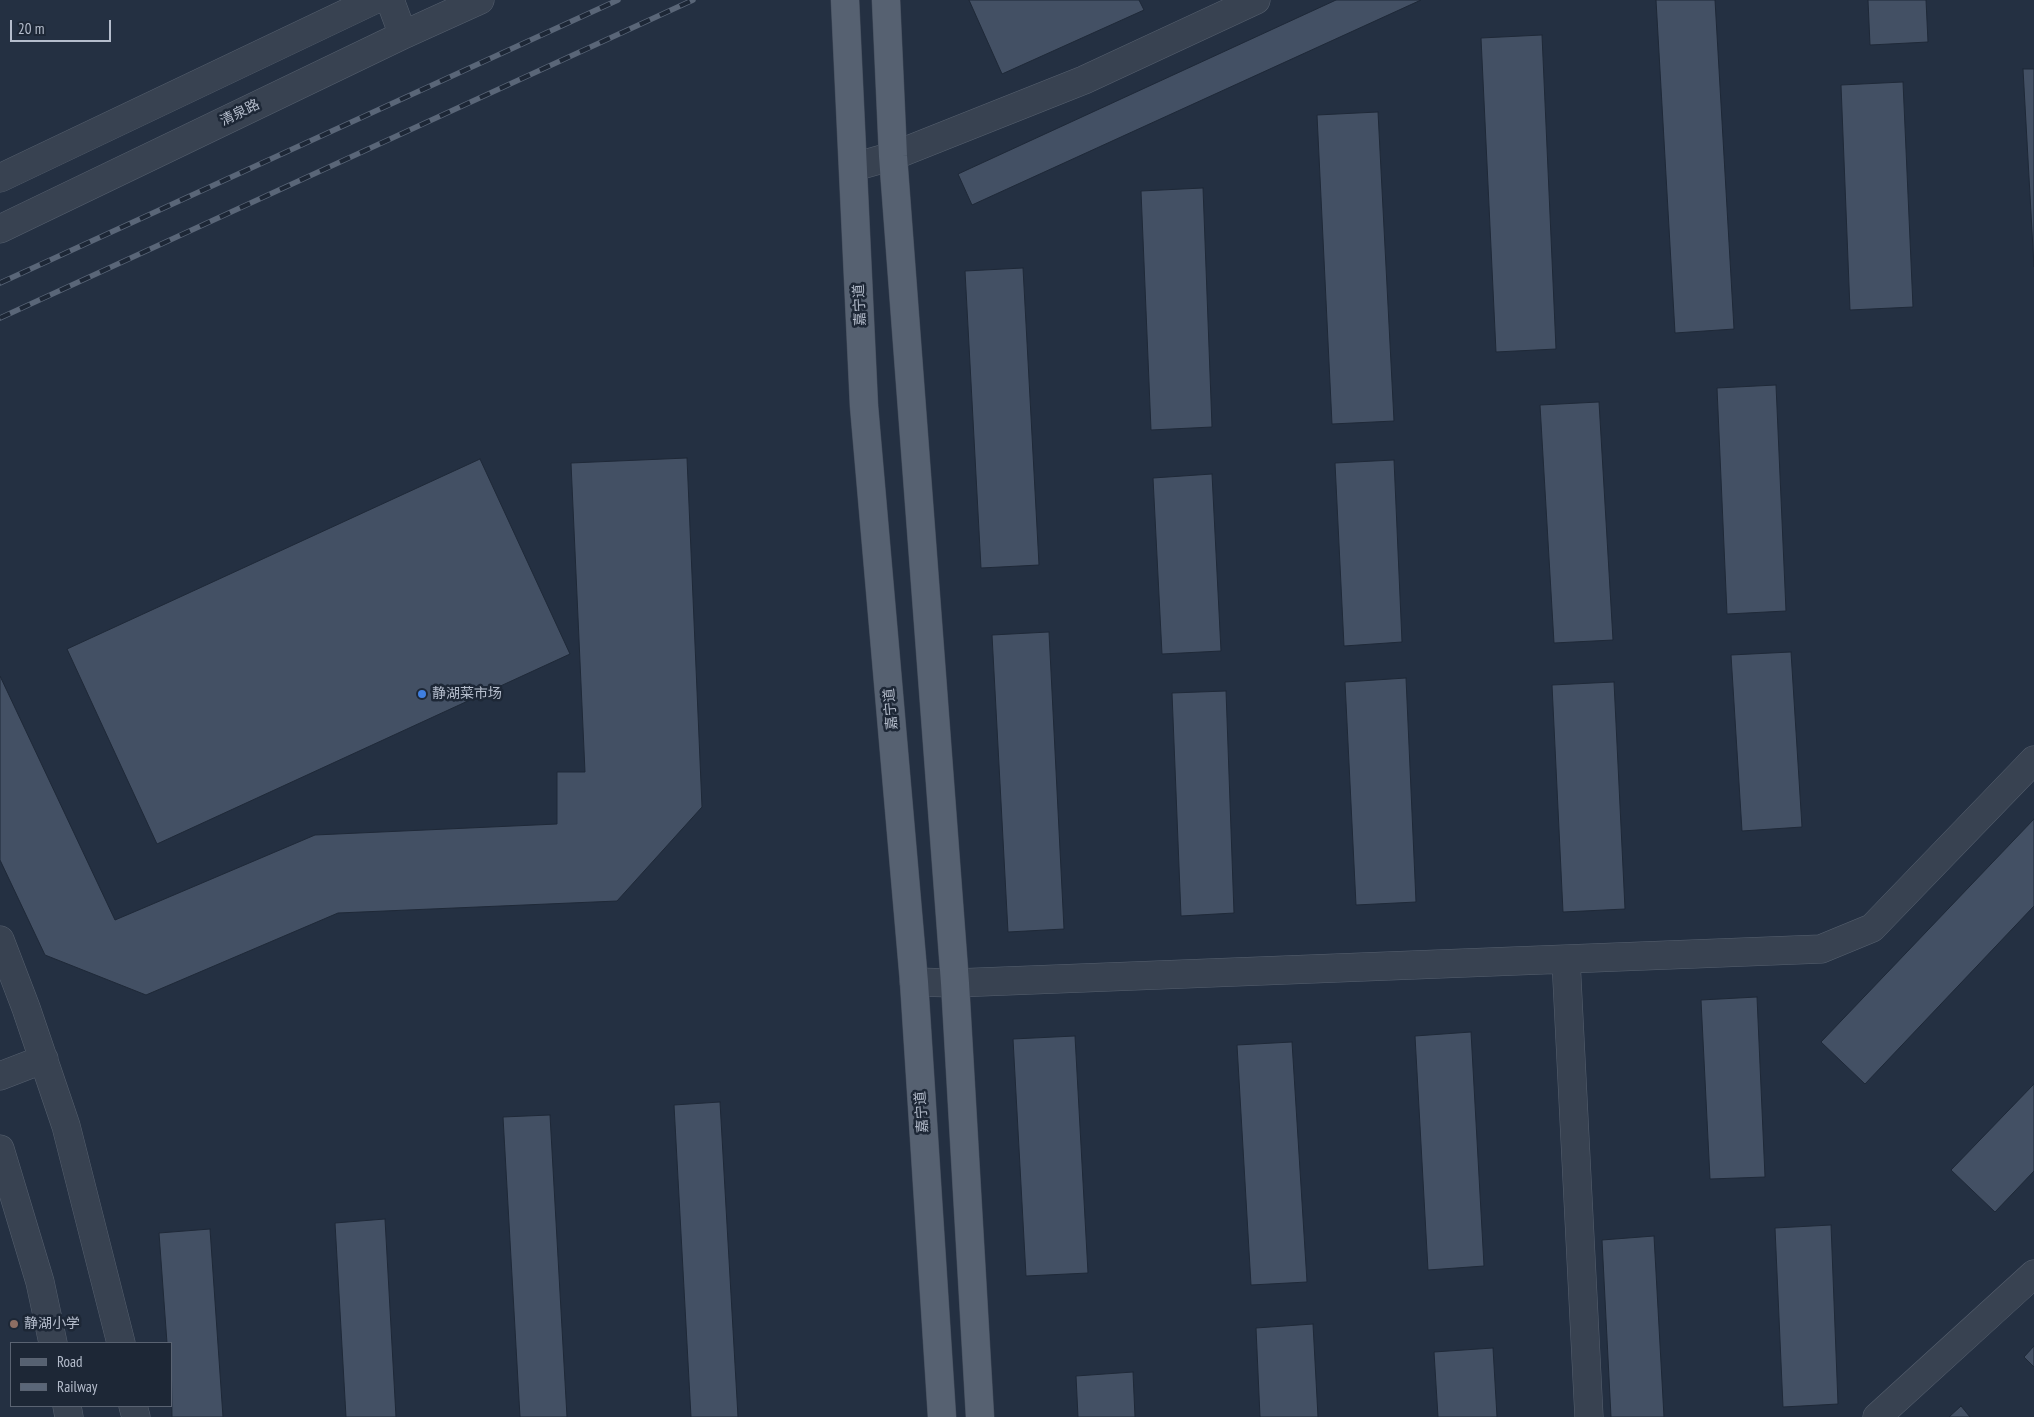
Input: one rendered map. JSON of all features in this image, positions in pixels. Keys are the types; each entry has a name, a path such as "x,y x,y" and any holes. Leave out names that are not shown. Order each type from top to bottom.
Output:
{"main road":[{"name":"嘉宁道","path":"845,0 864,406 914,982 942,1417"},
{"path":"886,0 893,156 955,983 980,1417"}],"street":[{"path":"0,178 374,0"},
{"path":"390,0 402,35"},
{"name":"清泉路","path":"0,229 402,35 480,0"},
{"path":"854,167 893,156 1084,80 1256,0"},
{"path":"914,982 955,983 1821,949 1872,928 2034,760"},
{"path":"0,940 44,1059 66,1126 121,1342"},
{"path":"1566,960 1589,1417"},
{"path":"0,1076 44,1059"},
{"path":"0,1150 40,1282 53,1342"},
{"path":"1877,1417 2034,1274"}],"building":[{"path":"969,0 1139,0 1144,10 1002,74"},
{"path":"1336,0 1421,0 972,205 958,174"},
{"path":"1656,0 1715,0 1734,329 1675,333"},
{"path":"1868,0 1926,0 1928,42 1870,45"},
{"path":"1542,35 1556,349 1496,352 1481,38"},
{"path":"2023,69 2034,69 2034,267"},
{"path":"1903,82 1913,307 1850,310 1841,85"},
{"path":"1378,112 1394,421 1332,424 1317,115"},
{"path":"1203,188 1212,427 1151,430 1141,191"},
{"path":"1023,268 1039,565 981,568 965,271"},
{"path":"1776,385 1786,611 1727,614 1717,388"},
{"path":"1599,402 1613,640 1554,643 1540,405"},
{"path":"687,458 702,807 617,901 338,913 146,995 45,955 0,860 0,676 115,920 315,835 557,824 557,772 585,772 571,463"},
{"path":"480,459 570,654 157,844 67,649"},
{"path":"1394,460 1402,642 1344,646 1335,463"},
{"path":"1212,474 1221,651 1162,654 1153,478"},
{"path":"1049,632 1064,929 1008,932 992,635"},
{"path":"1791,652 1802,827 1742,831 1731,655"},
{"path":"1406,678 1416,902 1356,905 1345,682"},
{"path":"1614,682 1625,909 1563,912 1552,685"},
{"path":"1226,691 1234,913 1181,916 1172,693"},
{"path":"2034,819 2034,906 1865,1084 1821,1042"},
{"path":"1757,997 1765,1177 1710,1179 1701,1000"},
{"path":"1471,1032 1484,1266 1428,1270 1415,1036"},
{"path":"1075,1036 1088,1273 1026,1276 1013,1039"},
{"path":"1292,1042 1307,1282 1251,1285 1237,1045"},
{"path":"2034,1084 2034,1171 1995,1212 1951,1170"},
{"path":"720,1102 738,1417 691,1417 674,1105"},
{"path":"550,1115 567,1417 520,1417 503,1117"},
{"path":"385,1219 396,1417 346,1417 335,1223"},
{"path":"1831,1225 1838,1404 1783,1407 1775,1228"},
{"path":"210,1229 223,1417 172,1417 172,1342 167,1342 159,1233"},
{"path":"1654,1236 1664,1417 1611,1417 1602,1240"},
{"path":"1313,1324 1318,1417 1260,1417 1256,1328"},
{"path":"2034,1346 2034,1367 2024,1357"},
{"path":"1493,1348 1497,1417 1438,1417 1434,1352"},
{"path":"1133,1372 1135,1417 1078,1417 1076,1376"},
{"path":"1961,1406 1970,1417 1949,1417"}],"railway":[{"path":"0,283 618,0"},
{"path":"0,318 693,0"}],"place":[{"name":"静湖菜市场","path":"422,694"},
{"name":"静湖小学","path":"14,1324"}]}
